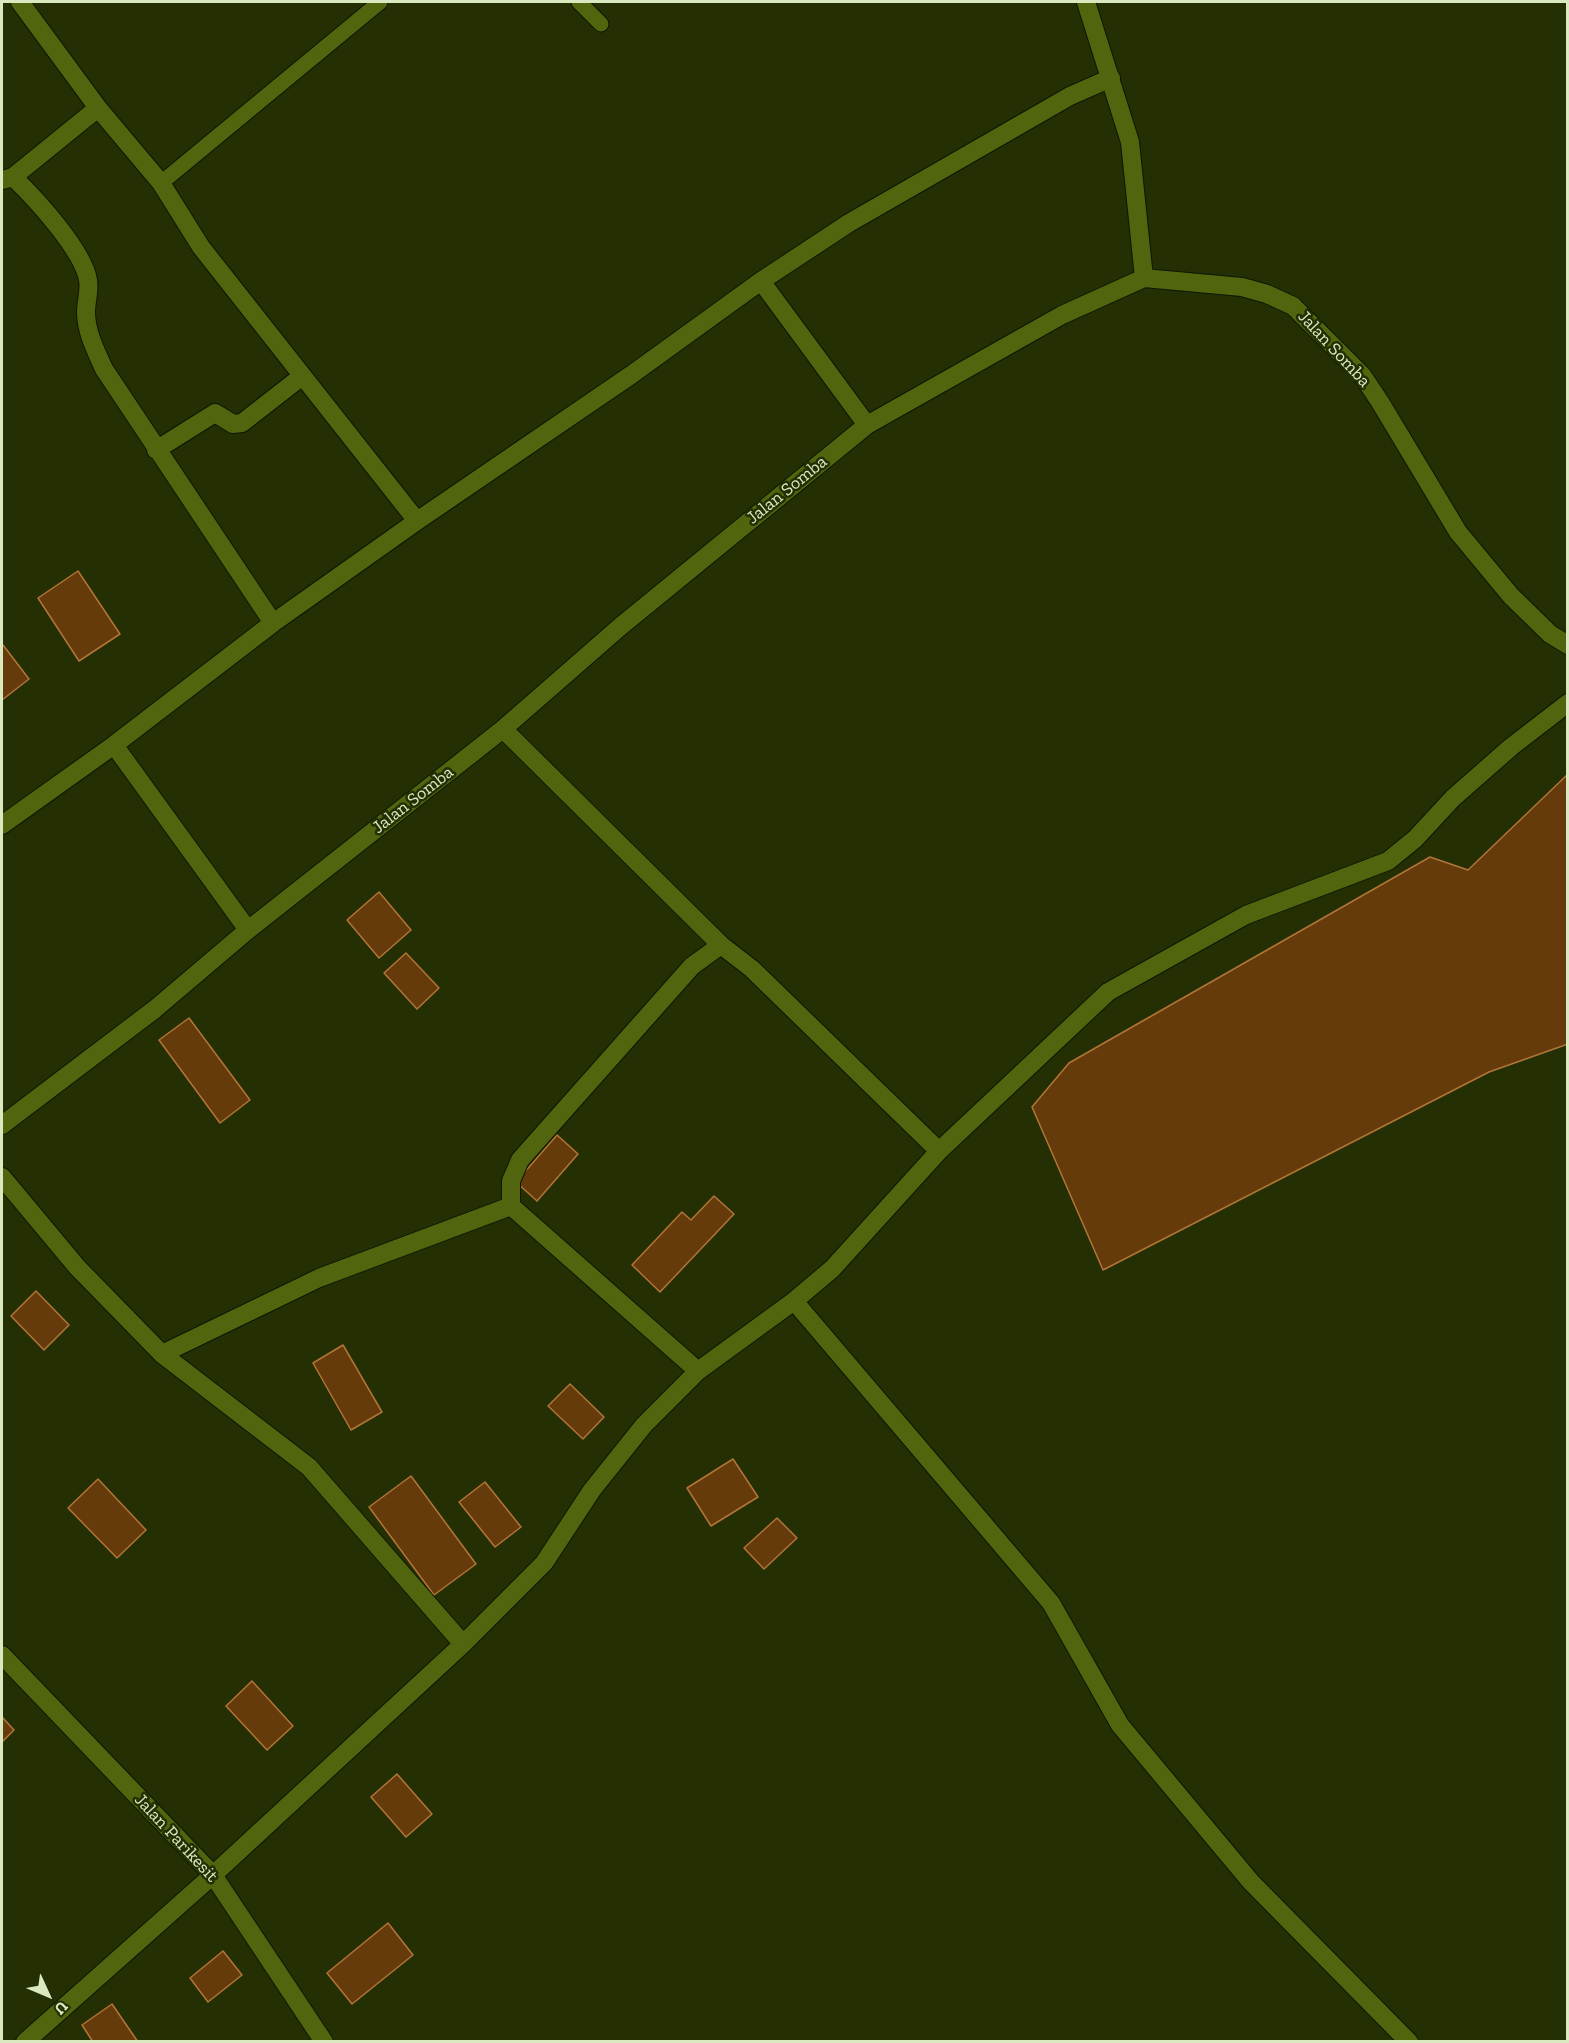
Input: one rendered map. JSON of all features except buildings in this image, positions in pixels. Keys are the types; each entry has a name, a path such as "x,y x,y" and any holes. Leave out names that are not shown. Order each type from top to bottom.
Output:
{"street":[{"path":"20,2 98,108 161,183 181,219 201,247 301,377 417,521"},
{"path":"1086,2 1112,78 1130,142 1144,278"},
{"path":"2,825 114,745 273,623 417,521 631,375 761,281 859,217 1070,96 1112,78"},
{"path":"98,108 7,178 42,204 81,263 88,278 86,313 92,344 104,369 273,623"},
{"name":"Jalan Somba","path":"2,1125 155,1009 248,930 503,729 621,626 867,425 1062,315 1144,278 1167,282 1242,287 1267,294 1293,306 1362,375 1458,532 1511,596 1550,634 1568,645"},
{"path":"761,281 867,425"},
{"path":"156,450 214,412 233,424 242,423 301,377"},
{"path":"25,2042 213,1875 463,1644 544,1563 619,1454 698,1371 794,1301 838,1263 939,1151 1108,992 1246,915 1388,861 1415,839 1453,798 1511,747 1568,703"},
{"path":"503,729 721,945 752,969 939,1151"},
{"path":"114,745 248,930"},
{"path":"698,1371 511,1206 511,1181 520,1160 692,966 721,945"},
{"path":"2,1177 77,1268 162,1354 309,1467 463,1644"},
{"path":"162,1354 319,1278 511,1206"},
{"path":"794,1301 1051,1603 1120,1725 1251,1882 1409,2042"},
{"name":"Jalan Parikesit","path":"2,1655 213,1875 324,2042"}],"lane":[{"path":"161,183 380,2"},
{"path":"579,2 601,24"}]}
